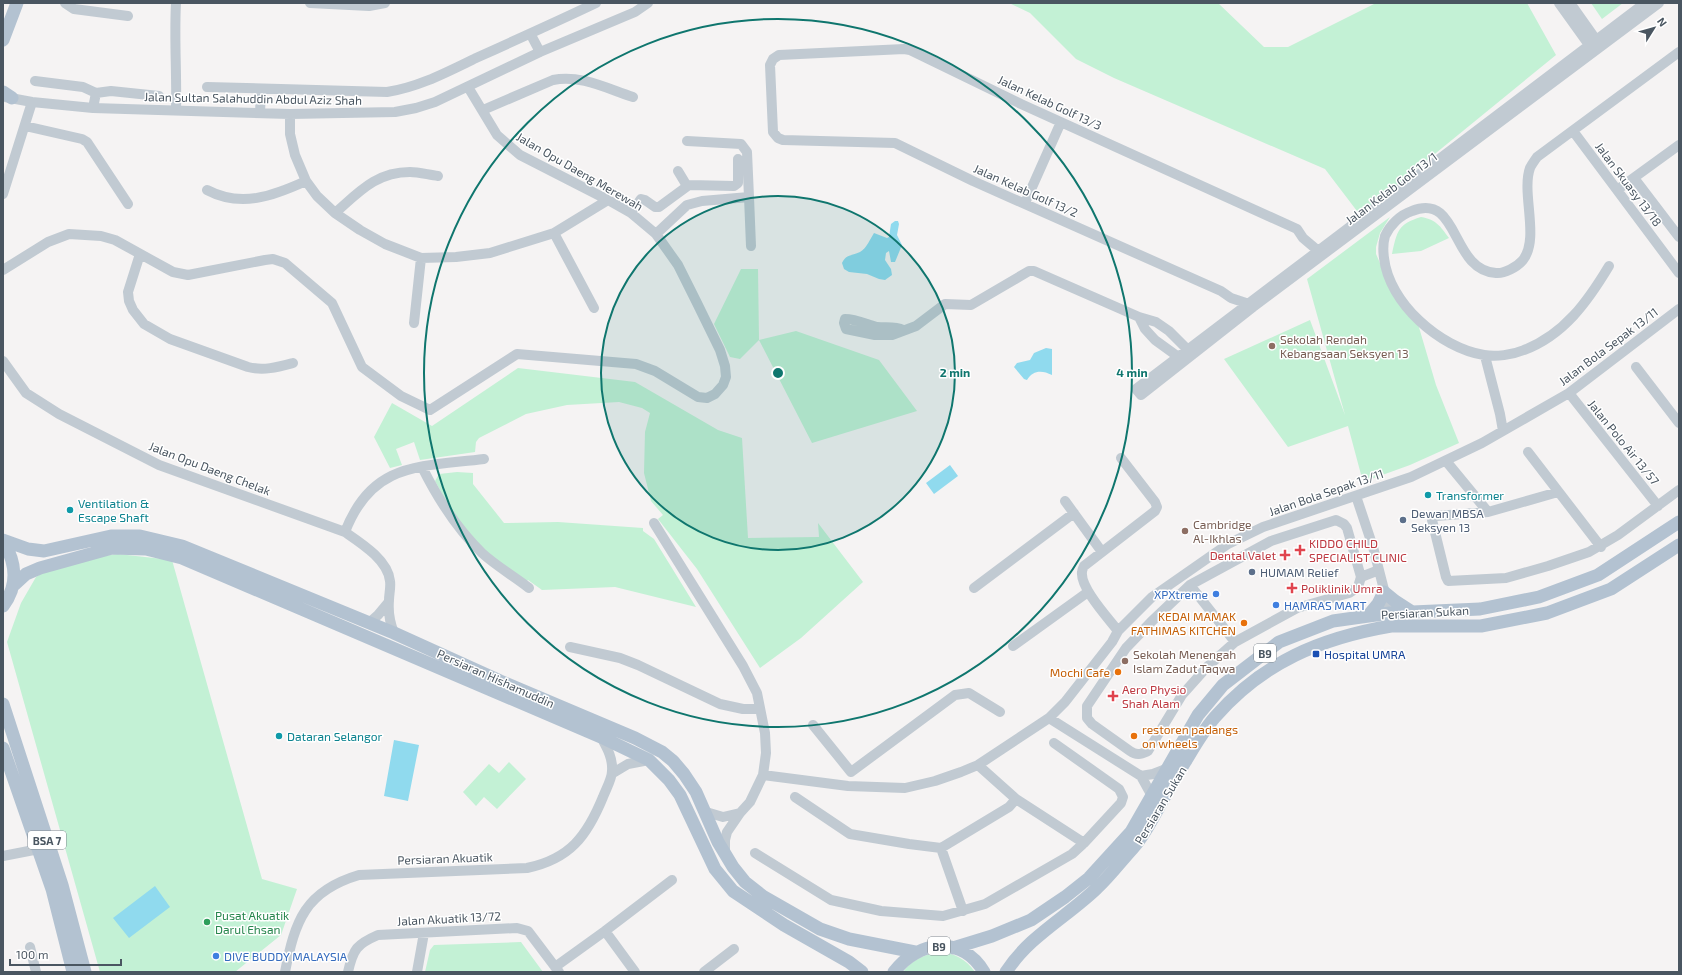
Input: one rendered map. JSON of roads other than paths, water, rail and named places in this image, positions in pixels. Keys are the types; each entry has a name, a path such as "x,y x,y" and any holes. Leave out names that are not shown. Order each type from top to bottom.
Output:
{"main road":[{"path":"3,40 17,3"},
{"name":"Persiaran Sukan","path":"953,948 992,936 1031,920 1065,897 1089,878 1131,832 1198,715 1223,685 1279,642 1333,621 1390,613 1480,609 1538,597 1598,575 1679,522"},
{"name":"Persiaran Hishamuddin","path":"3,540 28,549 44,551 111,536 140,536 175,544 394,633 500,681 635,738 662,752 673,761 684,774 696,792 725,855 745,882 795,916 820,929 849,939 915,952"},
{"path":"3,540 10,552 14,566 14,585 3,606"},
{"name":"Persiaran Sukan","path":"1006,972 1014,960 1030,942 1096,888 1140,840 1200,737 1214,718 1232,699 1261,674 1289,657 1341,636 1377,628 1391,626 1481,626 1547,613 1611,589 1679,545"},
{"name":"Persiaran Hishamuddin","path":"14,585 26,574 40,568 112,548 146,549 182,558 601,737 649,760 670,780 680,795 714,869 733,891 784,925 849,962 862,972"},
{"path":"1368,616 1378,604 1384,592 1412,612"},
{"path":"1377,628 1387,619 1390,613 1395,620 1407,626"},
{"name":"BSA 7","path":"3,704 62,885 84,972"},
{"name":"BSA 7","path":"3,748 52,889 73,972"},
{"name":"B9","path":"894,972 902,961 915,952 927,947 940,946 953,948 968,955 980,965 984,972"}],"street":[{"path":"65,3 74,9 128,16"},
{"path":"176,3 176,110"},
{"path":"310,3 369,6 385,3"},
{"path":"207,87 388,92 404,89 426,81 531,34 596,3"},
{"name":"Jalan Sultan Salahuddin Abdul Aziz Shah","path":"5,97 32,102 93,108 290,114 395,112 409,110 435,102 540,52 635,12 648,3"},
{"path":"1560,3 1595,45"},
{"path":"1570,3 1595,45"},
{"path":"1141,395 1190,352 1595,45 1645,3"},
{"path":"1595,45 1659,3"},
{"path":"531,34 540,52"},
{"name":"Jalan Kelab Golf 13/3","path":"778,138 773,132 770,65 773,59 778,55 904,49 910,50 1021,104 1297,229 1303,238 1321,252"},
{"path":"1609,266 1592,295 1574,317 1559,330 1542,342 1523,350 1503,355 1485,356 1456,346 1424,326 1398,295 1388,278 1383,249 1385,236 1394,222 1408,212 1418,208 1430,208 1440,212 1449,222 1472,263 1488,272 1500,274 1514,267 1522,261 1527,253 1531,234 1528,195 1530,168 1537,157 1679,52"},
{"path":"483,110 553,80 564,78 575,78 633,97"},
{"path":"35,81 83,87 96,93 111,91 159,96"},
{"name":"Jalan Opu Daeng Merewah","path":"3,270 48,242 68,234 102,236 115,240 173,272 188,275 265,260 278,260 285,263 332,303 362,367 401,396 430,410 517,354 636,364 655,371 698,397 707,398 715,394 723,385 726,377 725,366 720,350 678,265 656,234 631,213 520,155 497,135 468,87"},
{"path":"260,113 261,89"},
{"path":"93,108 96,93"},
{"path":"3,194 32,102"},
{"path":"290,114 290,130 295,155 306,181 317,196 335,213 360,230 384,244 421,258 456,257 490,253 554,233 608,200"},
{"path":"1024,203 1061,122"},
{"path":"25,126 82,139 87,142 128,204"},
{"name":"Jalan Skuasy 13/18","path":"1573,131 1679,272"},
{"name":"Jalan Kelab Golf 13/2","path":"778,138 783,140 895,143 973,181 1221,291 1231,298 1251,305"},
{"path":"686,141 741,144 747,152 751,246"},
{"path":"1617,190 1679,144"},
{"path":"631,213 641,199 655,207 659,207 687,186 734,186 738,183 738,159"},
{"path":"678,171 687,186"},
{"path":"335,213 366,187 377,179 387,175 410,172 438,176"},
{"path":"1634,178 1679,237"},
{"path":"207,190 232,200 247,199 265,197 306,181"},
{"path":"656,234 687,205 702,201 748,197"},
{"path":"554,233 594,308"},
{"path":"140,254 128,292 129,301 133,310 144,324 170,339 248,367 258,369 276,368 293,363"},
{"path":"414,323 421,258"},
{"path":"903,330 898,328 876,326 850,319 845,319 844,323 846,329 875,335 892,335 916,326 945,304 971,305 1029,271 1034,270 1156,322 1169,330 1190,352"},
{"name":"Jalan Bola Sepak 13/11","path":"763,775 848,786 905,788 935,781 978,765 1049,718 1065,702 1112,642 1118,631 1152,597 1228,544 1263,527 1411,477 1446,461 1569,394 1679,309"},
{"path":"1139,316 1145,329 1155,340 1181,359"},
{"path":"1485,356 1503,431"},
{"name":"Jalan Opu Daeng Chelak","path":"3,361 26,392 60,414 152,461 345,532 364,545 387,572 390,581 388,603 394,633"},
{"path":"1636,367 1679,423"},
{"name":"Jalan Polo Air 13/57","path":"1569,394 1658,506"},
{"path":"1528,452 1600,546"},
{"path":"1118,631 1088,592 1083,580 1082,572 1084,566 1155,511 1157,507 1121,458"},
{"path":"345,532 361,500 378,483 398,472 422,467 484,459"},
{"path":"1446,461 1488,512"},
{"path":"422,467 433,490 460,531 483,554 529,588"},
{"path":"1558,492 1488,512 1433,517 1432,520 1448,581 1506,578 1589,552 1600,546 1679,490"},
{"path":"1356,496 1379,570 1390,613"},
{"path":"1065,501 1102,552"},
{"path":"974,588 1074,513"},
{"path":"1336,520 1344,524 1347,528 1361,577 1358,587 1354,591 1298,608 1235,642 1207,667 1182,695 1148,751 1135,754 1092,724 1087,718 1087,706 1126,648 1151,622 1190,585 1271,541 1336,520"},
{"path":"654,523 757,693 766,746 763,775 750,802 740,813 728,832 725,840 725,855"},
{"path":"1263,527 1271,541"},
{"path":"1361,577 1379,570"},
{"path":"1190,585 1235,642"},
{"path":"1013,646 1088,592"},
{"path":"369,623 378,616 388,603"},
{"path":"1112,642 1126,648"},
{"path":"570,648 620,658 661,675 720,704 743,709 760,709"},
{"path":"848,786 851,772 955,695 969,693 1000,712"},
{"path":"1049,718 1141,776 1152,796"},
{"path":"813,725 851,772"},
{"path":"601,737 610,756 613,773 628,764 649,760"},
{"path":"755,853 831,900 881,911 943,916 985,904 1072,854 1121,803 1122,792 1119,788 1054,743"},
{"path":"1109,756 1126,755 1130,751"},
{"path":"978,765 1016,799 1084,843"},
{"path":"1141,776 1153,774 1166,769"},
{"name":"Persiaran Akuatik","path":"285,972 292,938 301,917 320,894 336,884 359,875 527,868 549,863 563,855 577,842 588,827 601,802 613,773"},
{"path":"795,797 850,834 940,848 1009,808 1016,799"},
{"path":"706,812 723,817 740,813"},
{"path":"940,848 963,911"},
{"path":"3,856 39,849"},
{"path":"557,970 672,880"},
{"name":"Jalan Akuatik 13/72","path":"348,972 352,954 358,946 366,940 378,935 523,929 528,931 557,970"},
{"path":"605,931 636,972"},
{"path":"417,972 424,933"},
{"path":"30,947 36,972"},
{"path":"704,972 734,949"}],"water":[{"path":"898,221 899,224 897,235 902,245 895,262 891,262 889,251 886,253 885,260 891,269 892,275 885,280 867,274 849,272 844,269 842,263 844,260 847,257 860,252 866,246 874,233 887,238 889,237 891,224"},
{"path":"1046,348 1052,349 1052,375 1045,372 1038,372 1032,374 1027,380 1024,379 1014,367 1017,363 1030,360 1034,353"},
{"path":"950,465 958,476 934,494 926,483"},
{"path":"394,740 419,745 408,801 384,796"},
{"path":"155,886 170,907 129,938 113,918"}],"place":[{"name":"Sekolah Rendah Kebangsaan Seksyen 13","path":"1272,346"},
{"name":"Transformer","path":"1428,495"},
{"name":"Ventilation & Escape Shaft","path":"70,510"},
{"name":"Dewan MBSA Seksyen 13","path":"1403,520"},
{"name":"Cambridge Al-Ikhlas","path":"1185,531"},
{"name":"KIDDO CHILD SPECIALIST CLINIC","path":"1300,550"},
{"name":"Dental Valet","path":"1285,555"},
{"name":"HUMAM Relief","path":"1252,572"},
{"name":"Poliklinik Umra","path":"1292,588"},
{"name":"XPXtreme","path":"1216,594"},
{"name":"HAMRAS MART","path":"1276,605"},
{"name":"KEDAI MAMAK FATHIMAS KITCHEN","path":"1244,623"},
{"name":"Hospital UMRA","path":"1316,654"},
{"name":"Sekolah Menengah Islam Zadut Taqwa","path":"1125,661"},
{"name":"Mochi Cafe","path":"1118,672"},
{"name":"Aero Physio Shah Alam","path":"1113,696"},
{"name":"Dataran Selangor","path":"279,736"},
{"name":"restoren padangs on wheels","path":"1134,736"},
{"name":"Pusat Akuatik Darul Ehsan","path":"207,922"},
{"name":"DIVE BUDDY MALAYSIA","path":"216,956"}]}
